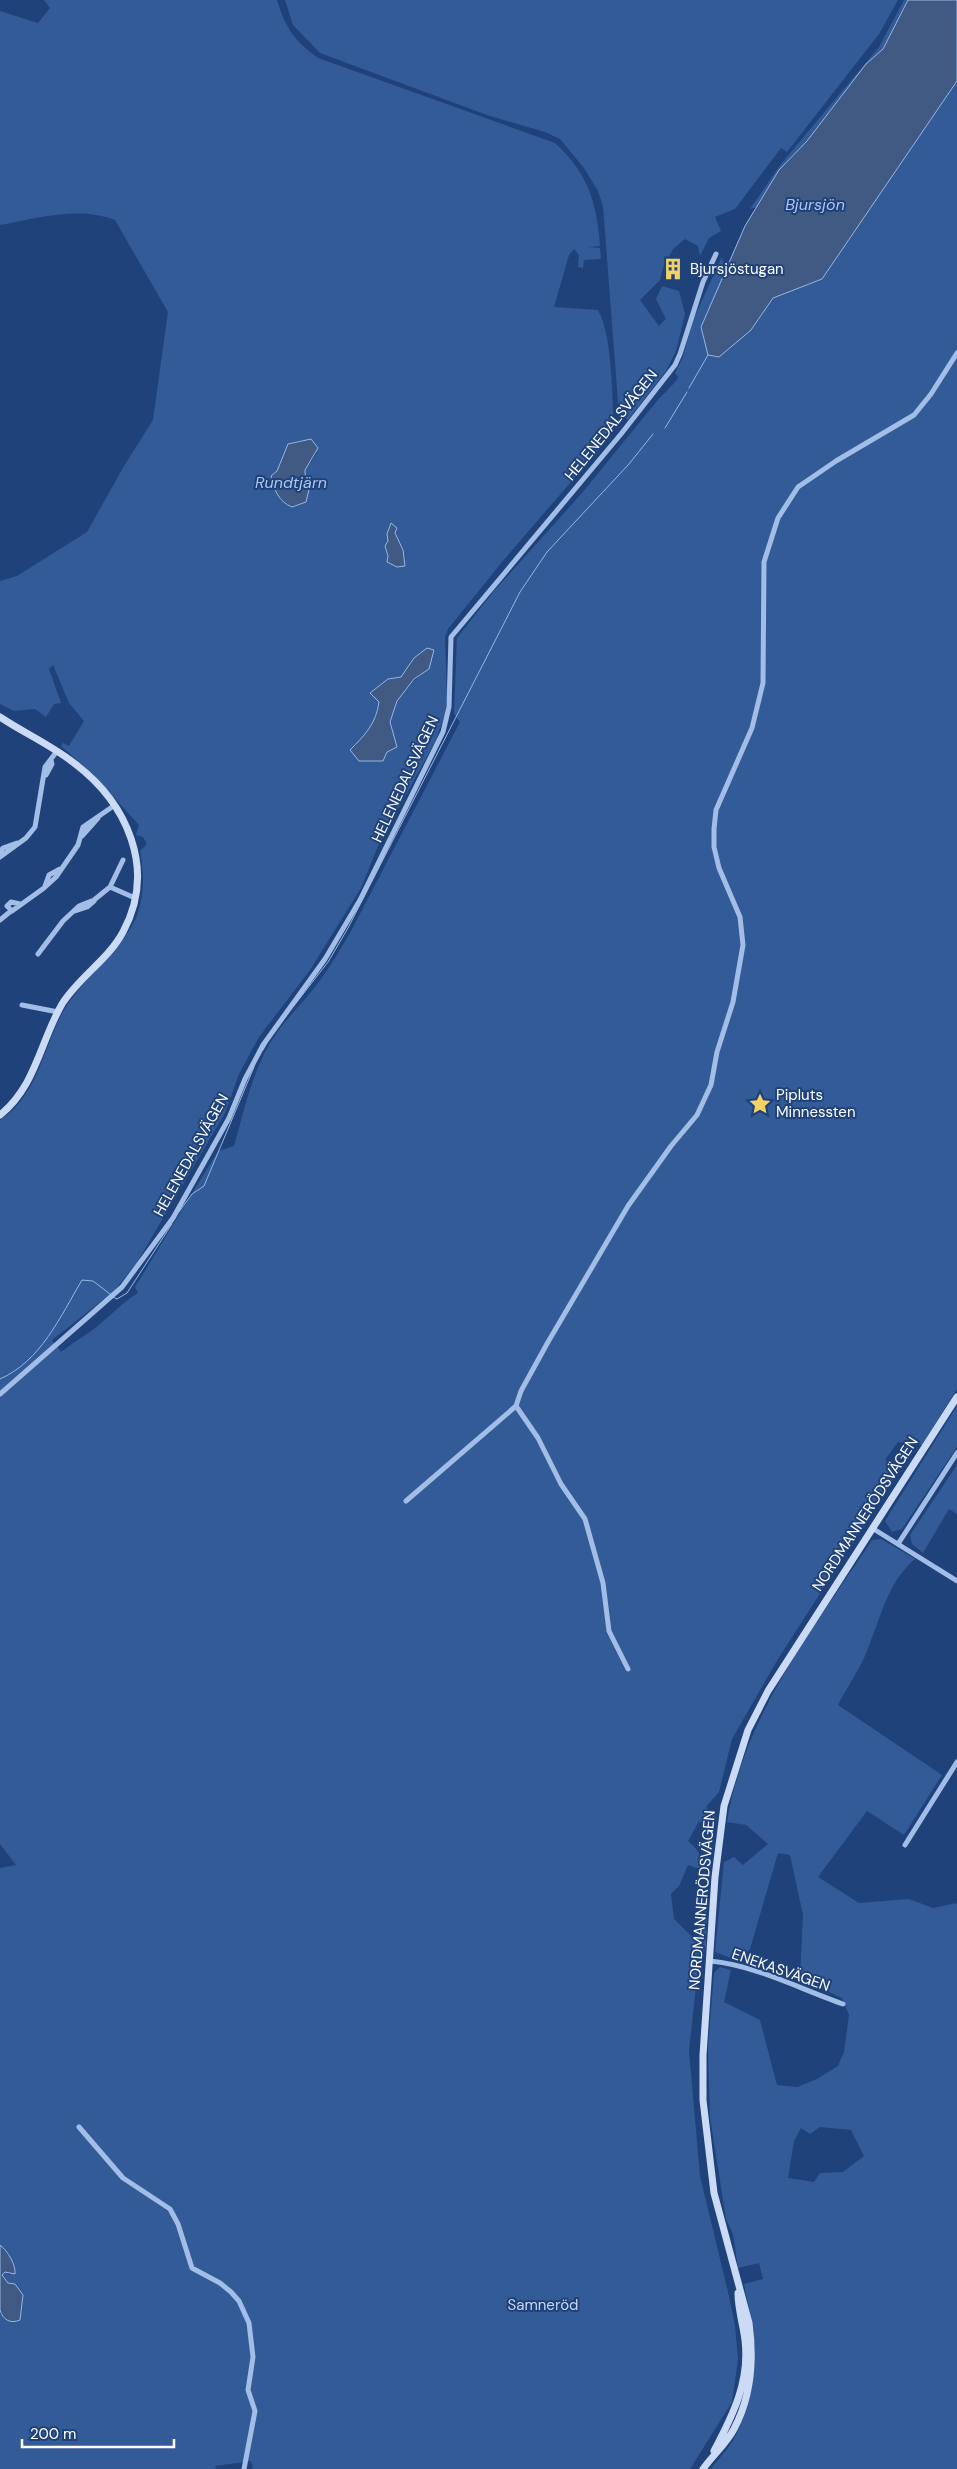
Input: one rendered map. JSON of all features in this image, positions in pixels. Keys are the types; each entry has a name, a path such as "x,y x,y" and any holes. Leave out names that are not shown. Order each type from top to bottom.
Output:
{"main road":[{"path":"0,1115 20,1096 32,1076 58,1012 78,982 109,952 122,934 135,898 138,872 135,847 129,829 116,805 89,774 58,751 2,721"},
{"name":"NORDMANNERÖDSVÄGEN","path":"703,2469 736,2409 744,2377 745,2341 738,2286 714,2193 704,2109 703,2055 719,1832 724,1806 748,1730 768,1691 957,1396"}],"street":[{"name":"HELENEDALSVÄGEN","path":"0,1394 113,1296 132,1275 173,1218 229,1118 244,1079 262,1045 325,959 380,862 406,801 447,721 451,636 622,434 675,365 703,282 716,254"},
{"path":"406,1500 516,1406 521,1391 548,1342 628,1206 697,1115 711,1085 717,1052 733,1002 743,945 740,917 718,868 714,847 714,828 716,810 735,772 758,710 763,683 764,562 778,518 798,486 920,410 957,353"},
{"path":"0,857 35,827 45,777 50,769 51,760 58,751"},
{"path":"0,920 12,911 8,909 8,904 20,904 44,888 100,816 116,805"},
{"path":"0,852 4,848 18,843"},
{"path":"38,954 62,921 75,911 87,908 110,887 123,860"},
{"path":"110,887 135,898"},
{"path":"22,1006 58,1012"},
{"path":"516,1406 538,1438 562,1484 585,1519 603,1583 609,1631 628,1669"},
{"path":"898,1544 957,1453"},
{"path":"872,1528 957,1581"},
{"path":"905,1845 957,1762"},
{"name":"ENEKASVÄGEN","path":"710,1961 729,1964 758,1973 843,2004"},
{"path":"79,2127 123,2178 170,2209 178,2224 192,2268 220,2283 231,2292 245,2312 252,2336 253,2357 248,2390 255,2411 244,2469"}],"green space":[{"name":"Samneröd","path":"44,0 277,0 292,33 318,58 555,143 576,166 589,190 599,230 600,246 588,247 600,248 601,259 584,260 583,268 578,267 579,255 574,249 569,255 554,307 598,310 607,336 614,432 502,562 448,629 445,637 447,698 445,714 436,740 378,846 361,888 310,970 259,1037 239,1074 225,1113 136,1264 113,1292 52,1340 61,1352 94,1329 122,1304 138,1293 135,1287 218,1151 234,1146 251,1086 269,1044 319,982 341,948 460,722 454,714 457,638 494,591 582,493 657,401 676,381 678,377 675,373 683,357 692,322 722,257 725,273 701,327 751,330 773,298 822,279 957,81 957,1389 922,1445 898,1442 885,1460 901,1467 778,1659 732,1739 719,1792 706,1807 716,1818 713,1834 699,1821 688,1841 702,1858 704,1870 688,1865 679,1886 671,1894 674,1919 698,1943 701,1935 697,1928 701,1895 707,1895 706,1946 698,1968 689,2051 700,2176 729,2296 735,2326 738,2359 732,2402 690,2469 253,2469 251,2461 215,2466 216,2469 0,2469 0,2310 1,2315 19,2314 23,2295 8,2283 2,2275 5,2272 10,2275 11,2266 8,2254 0,2245 0,1868 16,1865 0,1844 0,1120 13,1110 23,1098 38,1070 57,1024 72,998 121,943 136,918 143,884 140,851 147,844 143,837 136,835 139,825 92,773 61,746 63,743 69,746 84,721 69,703 53,665 49,669 61,703 54,704 46,717 35,709 14,711 0,704 0,581 17,576 87,532 124,466 153,420 168,312 115,220 101,216 72,214 0,225 0,11 38,23 50,8","holes":["303,440 317,453 305,470 305,474 311,481 306,502 281,501 278,480 282,458 288,445","395,533 403,550 403,560 387,562 388,541","414,658 429,669 404,691 395,705 390,721 397,747 387,752 383,761 359,761 378,709 379,702 370,693 388,679 401,677"]},
{"path":"285,0 898,0 879,34 787,152 781,148 735,209 715,217 721,231 709,238 700,256 698,246 685,239 673,249 663,268 660,280 640,300 659,326 666,319 656,299 662,286 679,291 685,314 676,351 666,371 628,420 619,415 603,206 598,191 584,168 560,139 545,132 487,115 320,53 293,25"},
{"path":"904,0 908,0 883,49 866,64 807,141 779,170 757,207 750,209 781,164 879,47"},
{"path":"957,1406 957,1447 902,1529 892,1532 885,1521"},
{"path":"957,1465 957,1514 949,1509 923,1553 912,1544 910,1535"},
{"path":"881,1539 915,1559 892,1587 867,1651 838,1705 942,1775 904,1835 867,1811 818,1877 859,1903 909,1899 933,1908 957,1903 957,2469 711,2469 736,2435 746,2412 754,2374 755,2349 744,2284 763,2279 759,2263 738,2268 733,2234 726,2219 710,2117 708,2048 714,1973 720,1967 731,1970 724,2002 760,2020 777,2085 797,2087 817,2079 838,2066 844,2052 849,2015 842,1998 800,1979 803,1915 790,1855 778,1853 750,1949 739,1961 715,1952 724,1862 734,1857 743,1865 768,1844 746,1825 727,1822 736,1783 749,1745 765,1709 805,1640 872,1540","holes":["820,2127 851,2130 864,2156 843,2172 820,2173 814,2182 788,2178 794,2141 801,2128 810,2134"]}],"water":[{"name":"Bjursjön","path":"908,0 957,0 957,81 822,279 773,298 751,330 719,357 708,355 701,327 745,226 779,170 807,141 866,64 883,49"},
{"name":"Rundtjärn","path":"311,439 318,448 305,470 305,474 311,481 306,502 292,507 287,505 278,495 271,476 277,471 288,444"},
{"path":"391,523 397,528 395,533 403,550 405,566 397,567 387,562 388,556 385,546 388,541 387,534"},
{"path":"427,648 434,650 429,669 414,679 397,701 390,722 397,747 387,752 383,761 359,761 350,750 365,734 378,710 379,702 370,693 388,679 401,677 414,658"},
{"path":"0,2245 11,2258 15,2270 15,2274 5,2272 2,2275 8,2283 15,2284 23,2295 20,2320 13,2322 7,2320 0,2310"}],"waterway":[{"path":"689,388 708,355"},
{"path":"665,428 687,392"},
{"path":"293,1007 328,962 348,928 520,592 547,552 629,464 653,434"},
{"path":"263,1050 267,1043"},
{"path":"179,1212 192,1194 204,1186 254,1067"},
{"path":"113,1297 117,1299 127,1293 172,1224"},
{"path":"0,1379 14,1371 38,1350 57,1323 82,1280 93,1281 110,1294"}],"place":[{"name":"Bjursjöstugan","path":"673,269"},
{"name":"Pipluts Minnessten","path":"760,1104"}]}
